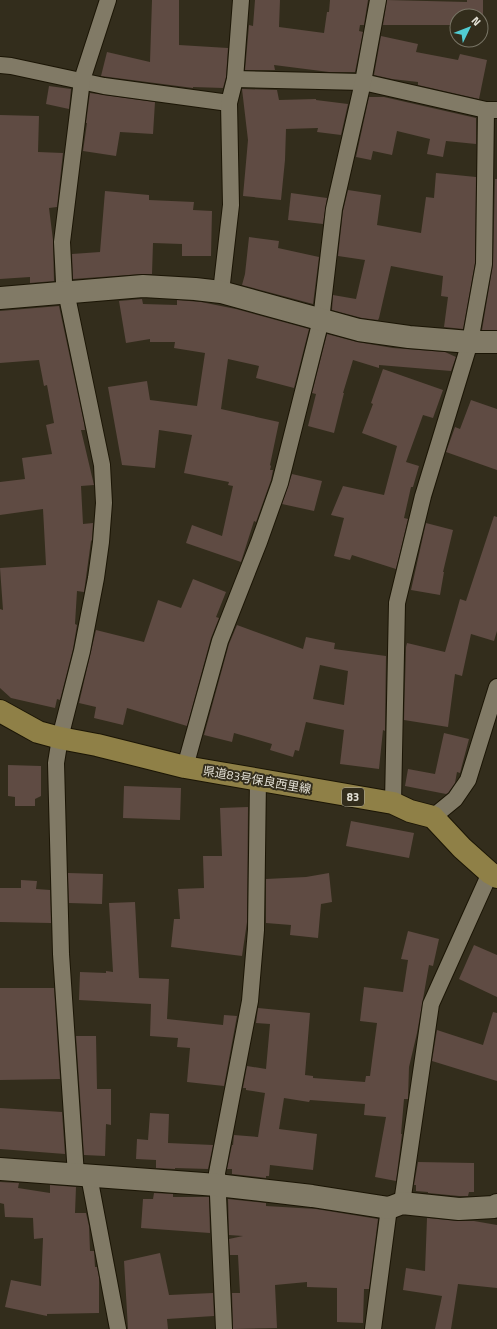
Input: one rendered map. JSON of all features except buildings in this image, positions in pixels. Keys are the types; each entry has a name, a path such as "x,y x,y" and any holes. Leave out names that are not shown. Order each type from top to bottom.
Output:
{"main road":[{"name":"県道83号保良西里線","path":"3,713 38,732 60,738 97,745 186,767 393,804 410,811 433,817"},
{"path":"433,817 462,848 493,875"}],"street":[{"path":"108,0 82,80 62,242 64,282 102,465 104,503 101,542 82,651 60,738 56,763 61,954 83,1176 118,1329"},
{"path":"221,292 231,205 229,104 235,79 241,0"},
{"path":"186,767 220,641 280,484 321,320 334,209 363,82 378,0"},
{"path":"0,66 11,66 82,80 104,86 229,104"},
{"path":"235,79 363,82 491,110 484,264 470,342 423,496 397,604 393,804"},
{"path":"0,298 67,294 143,286 221,292 359,330 408,337 470,342 497,342"},
{"path":"433,817 455,799 468,780 497,687"},
{"path":"224,1329 217,1173 250,1001 256,930 258,780"},
{"path":"373,1329 431,1004 493,875"},
{"path":"0,1169 217,1185 396,1205 459,1209 494,1207 497,1205"}]}
